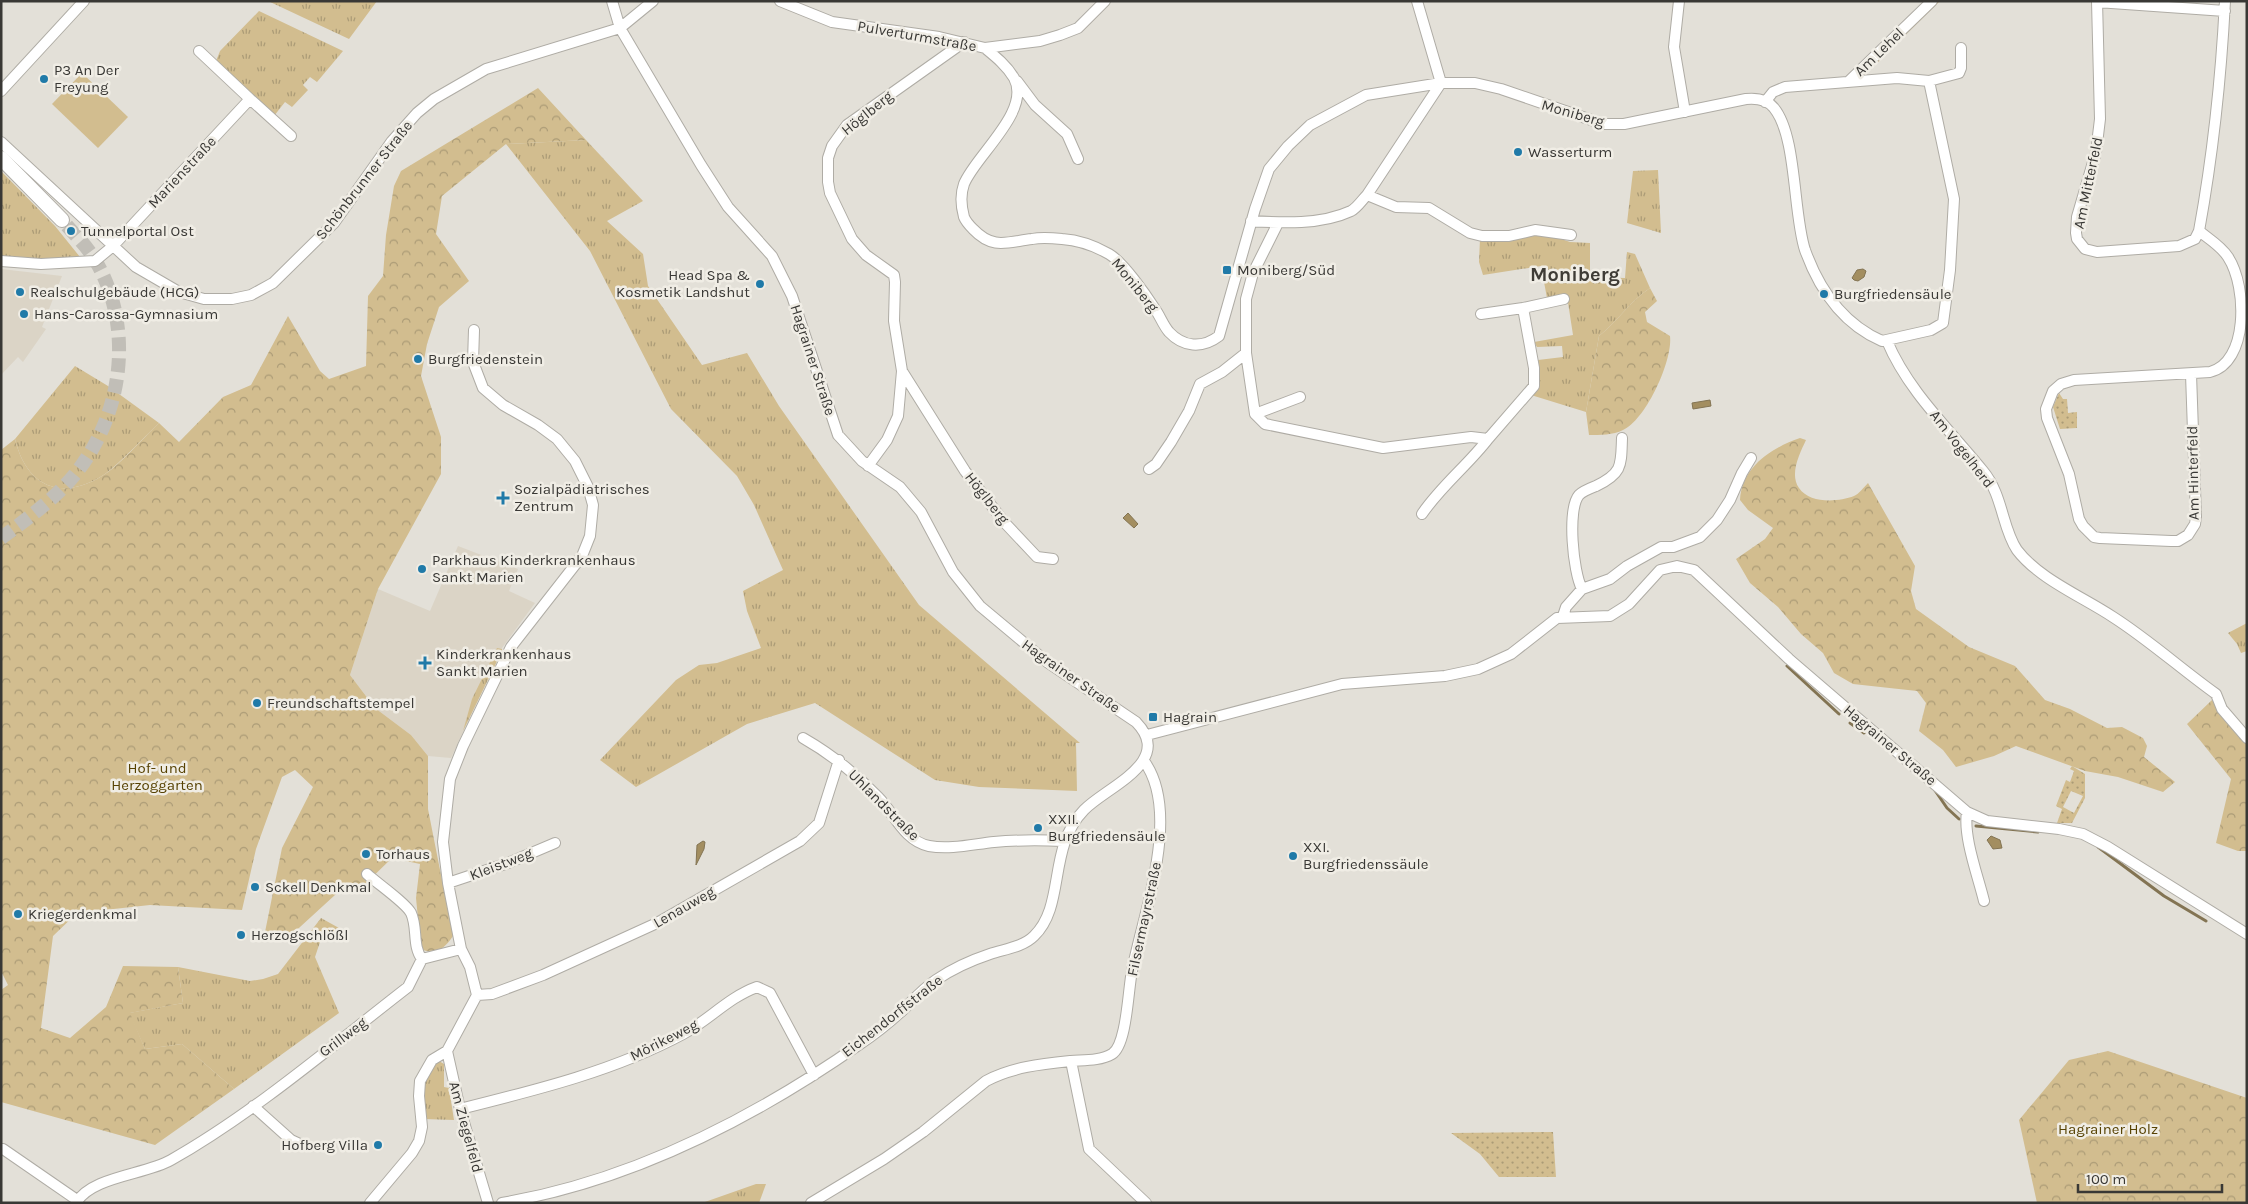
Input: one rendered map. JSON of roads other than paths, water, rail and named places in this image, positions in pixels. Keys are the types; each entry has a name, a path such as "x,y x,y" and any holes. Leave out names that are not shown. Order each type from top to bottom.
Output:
{"main road":[{"path":"1,158 62,220"}],"street":[{"path":"1,91 84,1"},
{"name":"Hagrainer Straße","path":"612,1 620,28 728,207 772,256 792,296 838,435 852,452 868,466 900,487 921,512 953,572 980,606 1047,662 1136,722 1147,735"},
{"name":"Schönbrunner Straße","path":"1,142 136,267 160,282 179,292 204,299 232,299 251,295 273,283 334,223 392,141 417,113 434,99 453,86 486,69 620,28 652,1"},
{"name":"Pulverturmstraße","path":"780,1 832,22 964,42 985,48 1040,41 1078,28 1105,1"},
{"path":"1251,221 1278,222 1329,218 1353,210 1367,195 1441,83 1416,1"},
{"path":"1679,1 1674,46 1685,112"},
{"name":"Am Lehel","path":"1765,102 1772,92 1785,87 1849,81 1932,1"},
{"path":"2097,1 2225,6 2222,66 2214,149 2199,231"},
{"name":"Am Mitterfeld","path":"2097,1 2100,119 2096,152 2077,217 2077,239 2085,249 2091,251 2127,250 2179,246 2195,238 2199,231"},
{"name":"Höglberg","path":"868,466 895,427 898,416 902,371 894,321 894,276 866,255 852,239 830,193 828,158 832,146 847,125 964,42"},
{"path":"985,48 1001,61 1035,105 1067,134 1078,159"},
{"path":"1849,81 1897,78 1929,82 1959,74 1961,68 1961,48"},
{"path":"199,51 291,136"},
{"name":"Moniberg","path":"1015,79 1017,98 1007,122 964,183 961,202 965,220 981,238 990,242 1005,244 1034,238 1063,239 1111,255 1139,287 1168,331 1186,344 1197,346 1209,344 1218,336 1251,221 1270,169 1288,146 1310,126 1366,95 1441,83 1475,84 1501,89 1603,124 1624,124 1746,99 1757,98 1765,102"},
{"path":"1765,102 1774,108 1787,143 1800,233 1810,263 1837,309 1863,331 1882,341 1931,330 1943,323 1946,310 1954,199 1929,82"},
{"name":"Marienstraße","path":"1,261 42,264 95,261 113,246 250,99"},
{"path":"1367,195 1396,207 1429,208 1470,233 1482,236 1509,236 1534,230 1571,235"},
{"path":"1278,222 1253,273 1246,299 1246,353 1255,414 1265,424 1383,448 1448,442 1471,437 1488,439"},
{"name":"Am Hinterfeld","path":"2191,374 2196,517 2192,530 2183,539 2170,541 2094,537 2079,519 2069,474 2047,418 2047,402 2053,391 2061,384 2074,380 2191,374 2220,370 2233,361 2243,337 2246,304 2240,282 2227,255 2199,231"},
{"path":"1481,314 1523,308 1564,298"},
{"path":"1422,514 1432,498 1463,469 1534,386 1534,368 1523,308"},
{"path":"370,1203 419,1142 422,1127 419,1096 420,1081 432,1060 447,1051 477,996 470,967 461,949 448,883 443,842 445,810 450,779 462,746 511,647 582,556 590,536 593,505 588,487 575,461 557,439 532,421 503,405 483,388 473,362 474,330"},
{"name":"Am Vogelherd","path":"1887,340 1895,359 1911,384 1990,479 2012,540 2026,559 2057,582 2113,616 2216,694 2222,708 2247,738"},
{"path":"1149,469 1156,464 1171,442 1189,411 1200,384 1222,372 1246,353"},
{"name":"Höglberg","path":"902,371 965,470 1004,522 1037,557 1053,559"},
{"path":"1255,414 1300,397"},
{"path":"1582,588 1575,570 1573,516 1575,501 1580,493 1610,480 1619,470 1622,438"},
{"path":"1144,761 1147,735 1342,684 1445,676 1478,669 1511,654 1550,622 1563,616 1566,607 1582,588 1610,579 1661,547 1673,547 1700,537 1717,520 1752,458"},
{"name":"Hagrainer Straße","path":"1563,616 1610,616 1629,604 1660,570 1676,566 1694,570 1789,660 1968,812 1987,821 2059,829 2083,834 2108,847 2247,934"},
{"path":"2113,616 2126,616"},
{"name":"Uhlandstraße","path":"803,738 839,760 880,798 912,837 929,846 945,847 1031,840 1063,841"},
{"name":"Lenauweg","path":"477,996 501,991 543,974 657,923 800,842 819,823 839,760"},
{"name":"Eichendorffstraße","path":"502,1203 591,1180 657,1156 754,1111 814,1075 881,1028 935,980 969,962 1017,946 1034,937 1048,916 1063,841 1083,811 1101,795 1126,779 1144,761"},
{"name":"Filsermayrstraße","path":"1071,1061 1100,1059 1116,1050 1123,1034 1132,968 1149,907 1158,854 1157,789 1152,773 1144,761"},
{"path":"1968,812 1966,819 1970,843 1984,901"},
{"name":"Kleistweg","path":"448,883 508,863 555,843"},
{"path":"367,874 411,912 415,924 417,953 422,959 461,949"},
{"name":"Grillweg","path":"3,1149 77,1202 87,1191 108,1181 138,1174 171,1160 253,1106 408,987 422,959"},
{"name":"Mörikeweg","path":"460,1109 552,1086 644,1053 684,1034 744,993 757,987 770,993 814,1075"},
{"name":"Am Ziegelfeld","path":"447,1051 460,1109 488,1203"},
{"path":"811,1203 884,1159 923,1132 986,1080 1013,1069 1071,1061 1089,1149 1146,1203"},
{"path":"253,1106 291,1140 304,1146"}],"waterway":[{"path":"1787,666 1839,714"},
{"path":"1850,723 1864,733"},
{"path":"1934,789 1947,808 1959,819"},
{"path":"1976,826 2038,832"},
{"path":"2098,847 2164,896 2206,921"}],"tunnel":[{"path":"1,538 50,500 76,473 92,450 104,425 113,399 118,372 119,345 116,317 109,291 95,259 62,220"}],"place":[{"name":"P3 An Der Freyung","path":"44,79"},
{"name":"Wasserturm","path":"1518,152"},
{"name":"Tunnelportal Ost","path":"71,231"},
{"name":"Moniberg/Süd","path":"1227,270"},
{"name":"Head Spa & Kosmetik Landshut","path":"760,284"},
{"name":"Realschulgebäude (HCG)","path":"20,292"},
{"name":"Burgfriedensäule","path":"1824,294"},
{"name":"Hans-Carossa-Gymnasium","path":"24,314"},
{"name":"Burgfriedenstein","path":"418,359"},
{"name":"Sozialpädiatrisches Zentrum","path":"503,498"},
{"name":"Parkhaus Kinderkrankenhaus Sankt Marien","path":"422,569"},
{"name":"Kinderkrankenhaus Sankt Marien","path":"425,663"},
{"name":"Freundschaftstempel","path":"257,703"},
{"name":"Hagrain","path":"1153,717"},
{"name":"XXII. Burgfriedensäule","path":"1038,828"},
{"name":"Torhaus","path":"366,854"},
{"name":"XXI. Burgfriedenssäule","path":"1293,856"},
{"name":"Sckell Denkmal","path":"255,887"},
{"name":"Kriegerdenkmal","path":"18,914"},
{"name":"Herzogschlößl","path":"241,935"},
{"name":"Hofberg Villa","path":"378,1145"}],"district":[{"name":"Moniberg","path":"1575,274"}],"park label":[{"name":"Hof- und Herzoggarten","path":"157,776"},
{"name":"Hagrainer Holz","path":"2108,1129"}]}
